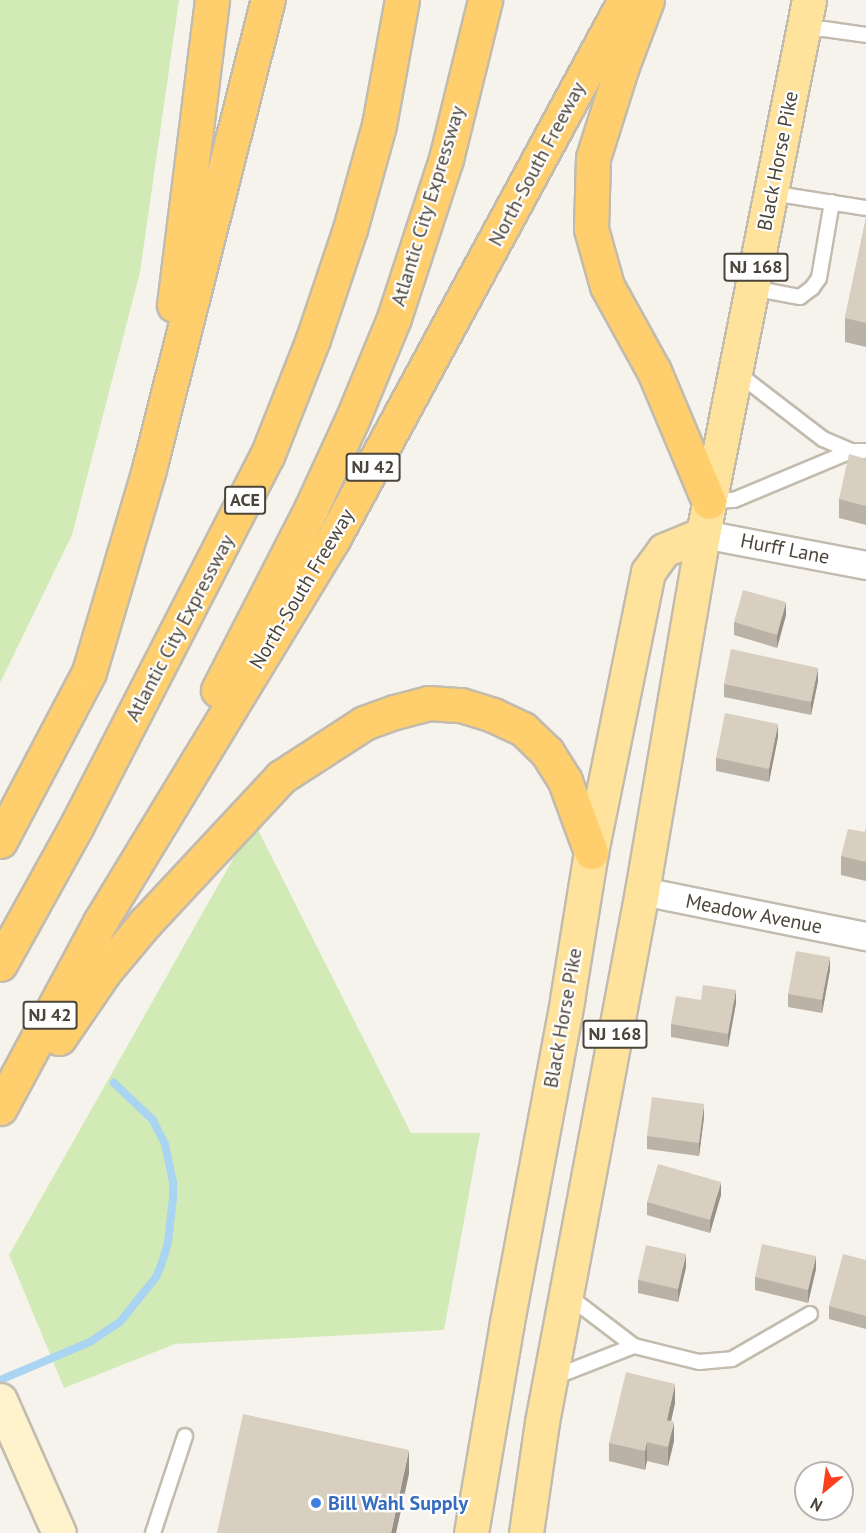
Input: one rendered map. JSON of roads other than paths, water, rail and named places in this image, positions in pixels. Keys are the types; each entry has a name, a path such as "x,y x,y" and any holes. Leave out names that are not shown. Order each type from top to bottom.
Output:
{"highway":[{"path":"161,424 212,0"},
{"path":"0,841 88,672 161,424 268,0"},
{"name":"Atlantic City Expressway","path":"0,964 77,825 267,456 313,339 350,229 379,125 402,0"},
{"name":"Atlantic City Expressway","path":"100,922 311,509 352,420 394,318 424,231 446,159 485,0"},
{"name":"North-South Freeway","path":"0,1108 100,922 332,541 625,0"},
{"path":"647,0 622,66 593,158 591,229 607,286 654,371 709,502"},
{"path":"0,1127 104,972 190,873 281,777 364,723 429,704 461,705 493,715 523,729 547,752 565,781 591,852"}],"main road":[{"name":"Black Horse Pike","path":"526,1533 542,1422 642,891 703,534 807,15"},
{"name":"Black Horse Pike","path":"471,1533 567,1000 591,852 648,572 664,550 703,534"},
{"path":"567,1000 618,1013"},
{"path":"0,1400 59,1533"},
{"path":"491,1413 542,1422"}],"street":[{"name":"Hurff Lane","path":"703,534 866,565"},
{"name":"Meadow Avenue","path":"642,891 866,936"}],"lane":[{"path":"807,15 824,29 866,35"},
{"path":"771,193 866,208"},
{"path":"752,288 800,297 812,288 819,278 832,202"},
{"path":"736,372 823,439 851,451"},
{"path":"709,502 734,500 851,451 866,451"},
{"path":"566,1293 634,1346 699,1362 732,1359 810,1314"},
{"path":"550,1379 634,1346"},
{"path":"153,1533 185,1436"}],"waterway":[{"path":"0,1380 90,1342 120,1322 156,1277 162,1263 168,1242 173,1198 173,1182 165,1144 153,1120 114,1083"}],"place":[{"name":"Bill Wahl Supply","path":"316,1503"}]}
